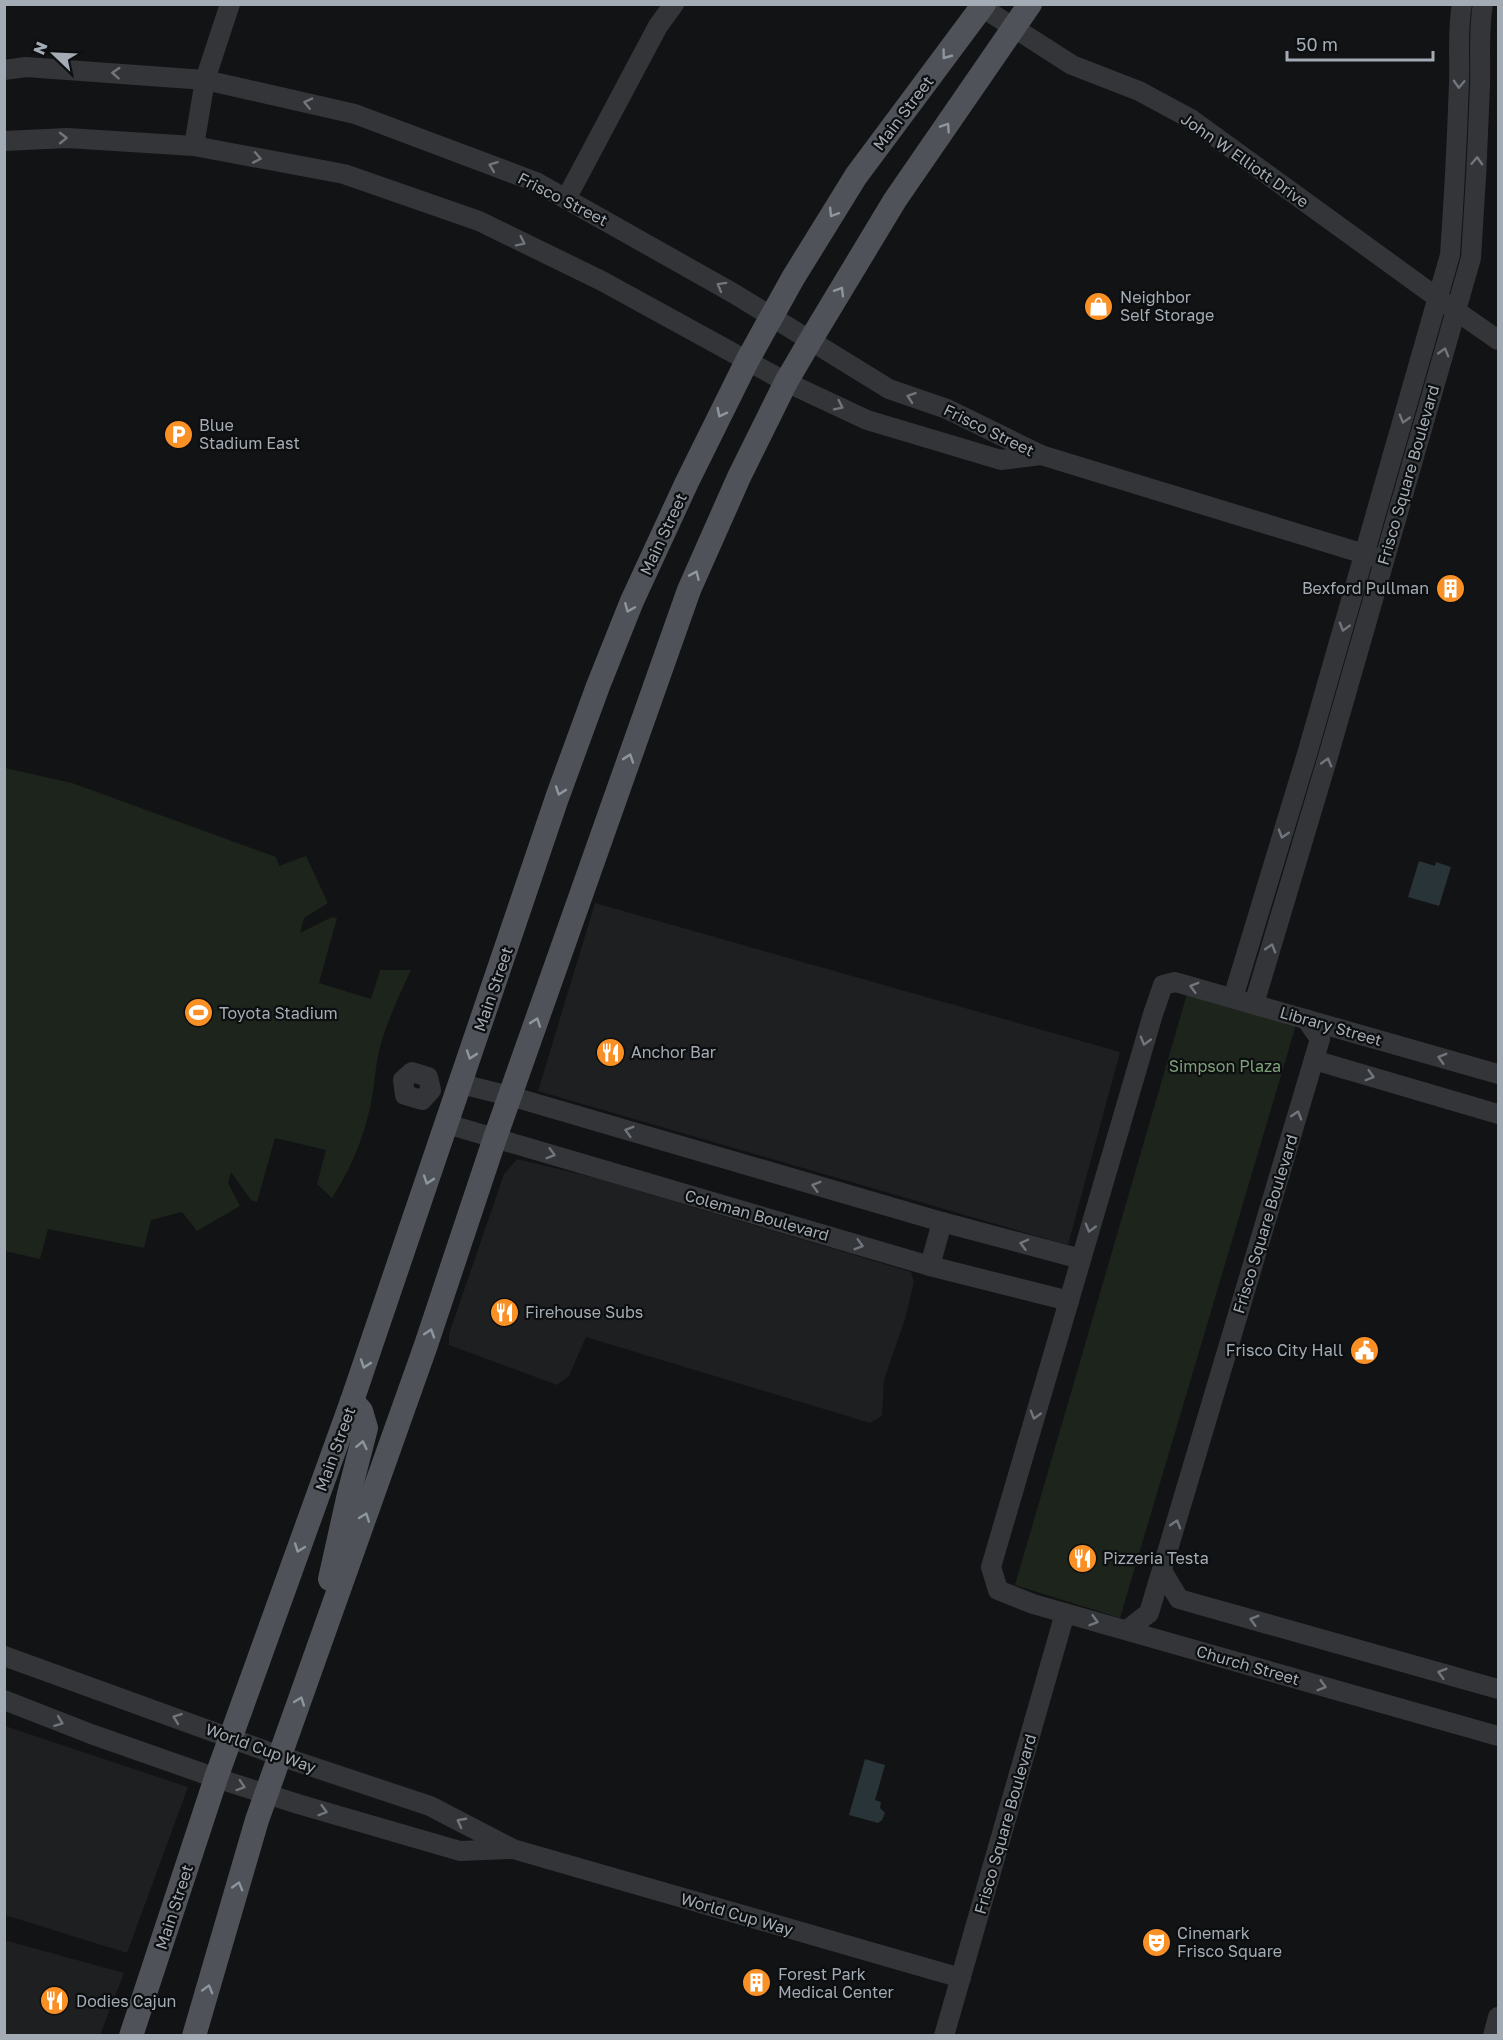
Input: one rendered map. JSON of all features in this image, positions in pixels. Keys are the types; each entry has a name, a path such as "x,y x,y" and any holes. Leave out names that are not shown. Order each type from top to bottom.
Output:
{"main road":[{"path":"194,2036 257,1820 426,1345 495,1138 688,590 739,477 786,382 810,340 895,200 1030,4"},
{"name":"Main Street","path":"131,2036 216,1778 352,1401 598,686 632,601 687,482 771,316 856,176 981,6"},
{"path":"326,1626 328,1590 337,1544 366,1428 361,1411 352,1401"}],"street":[{"path":"195,146 205,80 231,4"},
{"path":"566,199 658,26 674,4"},
{"name":"Frisco Square Boulevard","path":"1233,998 1365,554 1450,255 1458,97 1459,18 1462,4"},
{"name":"Frisco Square Boulevard","path":"1254,1004 1327,760 1471,258 1481,63 1480,19 1483,4"},
{"name":"John W Elliott Drive","path":"981,6 1013,29 1072,65 1139,91 1191,119 1498,340"},
{"name":"Frisco Street","path":"4,70 26,67 205,80 355,114 536,182 733,293 889,389 947,409 1041,455 1384,560"},
{"name":"Frisco Street","path":"4,141 67,138 195,146 344,174 479,221 602,281 786,382 867,420 1001,460 1041,455"},
{"name":"Library Street","path":"1081,1259 1163,985 1175,982 1498,1074"},
{"name":"Frisco Square Boulevard","path":"1127,1630 1149,1613 1314,1060 1320,1039 1306,1019"},
{"path":"1314,1060 1498,1114"},
{"path":"400,1079 412,1072 428,1077 431,1090 510,1096 942,1222 1081,1259 1069,1301"},
{"name":"Coleman Boulevard","path":"447,1124 930,1266 1069,1301"},
{"path":"930,1266 942,1222"},
{"name":"Church Street","path":"1069,1301 991,1567 998,1590 1033,1604 1498,1736"},
{"path":"1162,1571 1179,1599 1498,1689"},
{"name":"Frisco Square Boulevard","path":"944,2036 1065,1613"},
{"name":"World Cup Way","path":"4,1656 280,1756 430,1806 513,1849 961,1978"},
{"name":"World Cup Way","path":"4,1700 91,1734 216,1778 460,1851 513,1849"},
{"path":"1493,2036 1498,2017"}],"shaded area":[{"path":"1419,861 1435,866 1436,862 1451,867 1439,906 1408,897"},
{"path":"595,903 1120,1052 1068,1245 538,1091"},
{"path":"517,1159 596,1178 911,1272 914,1282 905,1319 884,1380 882,1416 870,1423 586,1337 569,1376 557,1385 449,1345 449,1334 504,1174"},
{"path":"5,1726 188,1787 127,1953 5,1915"},
{"path":"865,1759 885,1765 875,1800 881,1802 880,1808 885,1813 878,1823 849,1815"},
{"path":"4,1940 124,1973 100,2035 5,2035"}],"green space":[{"name":"Toyota Stadium","path":"5,768 72,783 276,857 279,866 306,856 328,903 304,918 300,933 332,917 337,918 319,983 371,999 380,970 411,970 382,1041 363,1134 353,1160 332,1198 317,1184 326,1150 275,1138 257,1202 251,1200 231,1172 228,1183 240,1206 197,1231 182,1212 151,1220 144,1248 48,1229 40,1259 5,1251"},
{"name":"Simpson Plaza","path":"1187,994 1296,1025 1120,1618 1015,1585"}],"place":[{"name":"Neighbor Self Storage","path":"1099,306"},
{"name":"Blue Stadium East","path":"178,434"},
{"name":"Bexford Pullman","path":"1450,588"},
{"name":"Toyota Stadium","path":"198,1013"},
{"name":"Anchor Bar","path":"610,1052"},
{"name":"Firehouse Subs","path":"504,1312"},
{"name":"Frisco City Hall","path":"1364,1350"},
{"name":"Pizzeria Testa","path":"1082,1558"},
{"name":"Cinemark Frisco Square","path":"1156,1942"},
{"name":"Forest Park Medical Center","path":"757,1983"},
{"name":"Dodies Cajun","path":"55,2001"}]}
